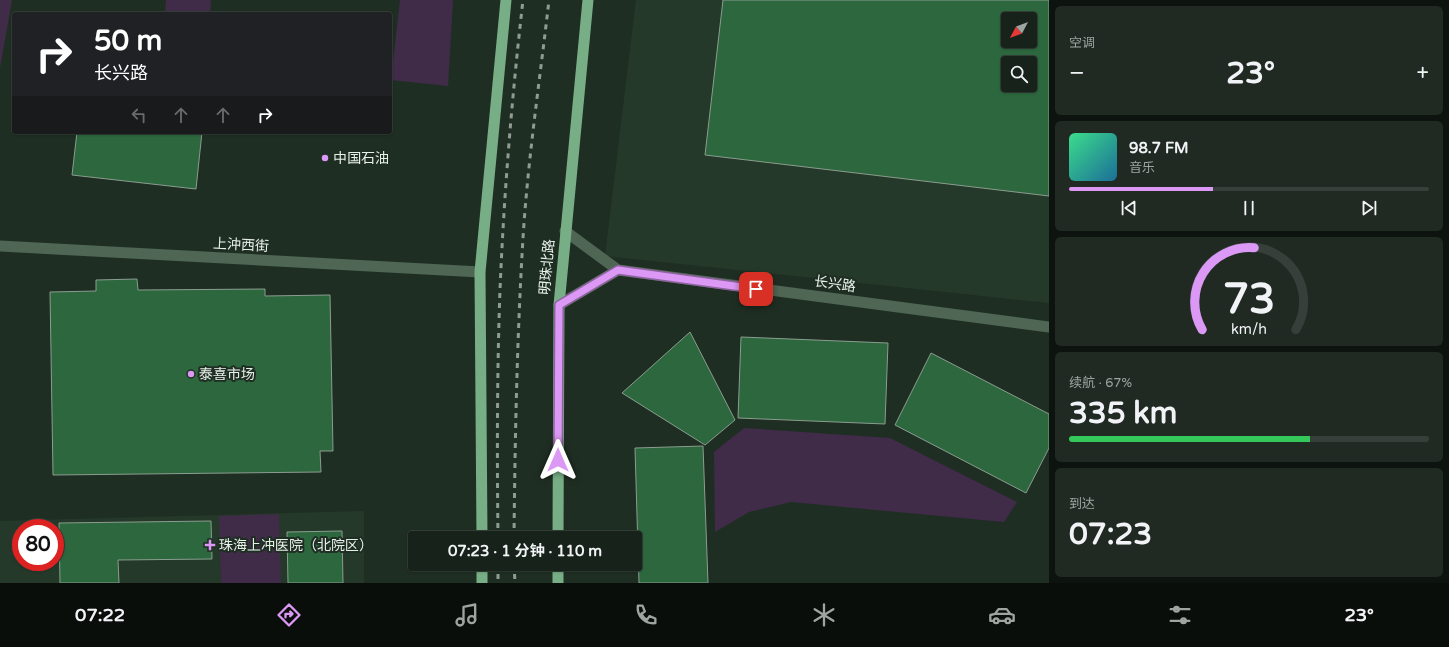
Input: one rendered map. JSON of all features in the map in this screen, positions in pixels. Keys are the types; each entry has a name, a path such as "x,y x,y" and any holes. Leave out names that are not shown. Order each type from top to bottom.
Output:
{"highway":[{"path":"482,531 480,272 506,0"},
{"name":"明珠北路","path":"558,531 559,305 588,0"},
{"path":"482,571 482,583"},
{"path":"558,571 558,583"}],"street":[{"name":"长兴路","path":"565,231 618,270 1049,327"},
{"name":"上沖西街","path":"0,246 480,272"},
{"path":"559,305 618,270"}],"shaded area":[{"path":"0,0 12,0 0,68"},
{"path":"166,0 211,0 210,12 165,12"},
{"path":"400,0 453,0 448,86 392,80"},
{"path":"636,0 1049,0 1049,303 605,256"},
{"path":"744,428 890,438 1017,502 1004,522 791,502 749,512 715,532 714,452"},
{"name":"珠海上冲医院（北院区）","path":"364,511 364,583 0,583 0,521 12,521 12,571 64,571 64,519"},
{"path":"279,514 281,583 221,583 219,516"}],"building":[{"path":"723,0 1049,0 1049,196 705,155"},
{"path":"77,134 202,134 196,189 72,175"},
{"name":"泰喜市场","path":"137,279 138,290 265,289 265,296 330,295 333,451 320,451 321,472 53,475 50,292 96,291 96,280"},
{"path":"690,332 735,420 705,445 622,393"},
{"path":"741,337 888,343 885,424 738,418"},
{"path":"931,353 1049,414 1049,448 1026,493 895,425"},
{"path":"703,446 708,583 639,583 639,571 642,571 642,531 637,531 635,448"},
{"path":"211,521 212,559 118,560 119,583 60,583 60,571 64,571 64,523"},
{"path":"342,531 343,583 288,583 287,532"}],"railway":[{"path":"498,531 497,445 499,321 502,254 515,72 523,0"},
{"path":"514,531 519,313 523,238 531,148 549,0"},
{"path":"498,571 498,583"},
{"path":"514,571 515,583"}],"place":[{"name":"中国石油","path":"325,158"},
{"name":"泰喜市场","path":"191,374"},
{"name":"珠海上冲医院（北院区）","path":"210,545"}],"route":[{"path":"558,460 557,367 559,305 618,270 756,289"}]}
